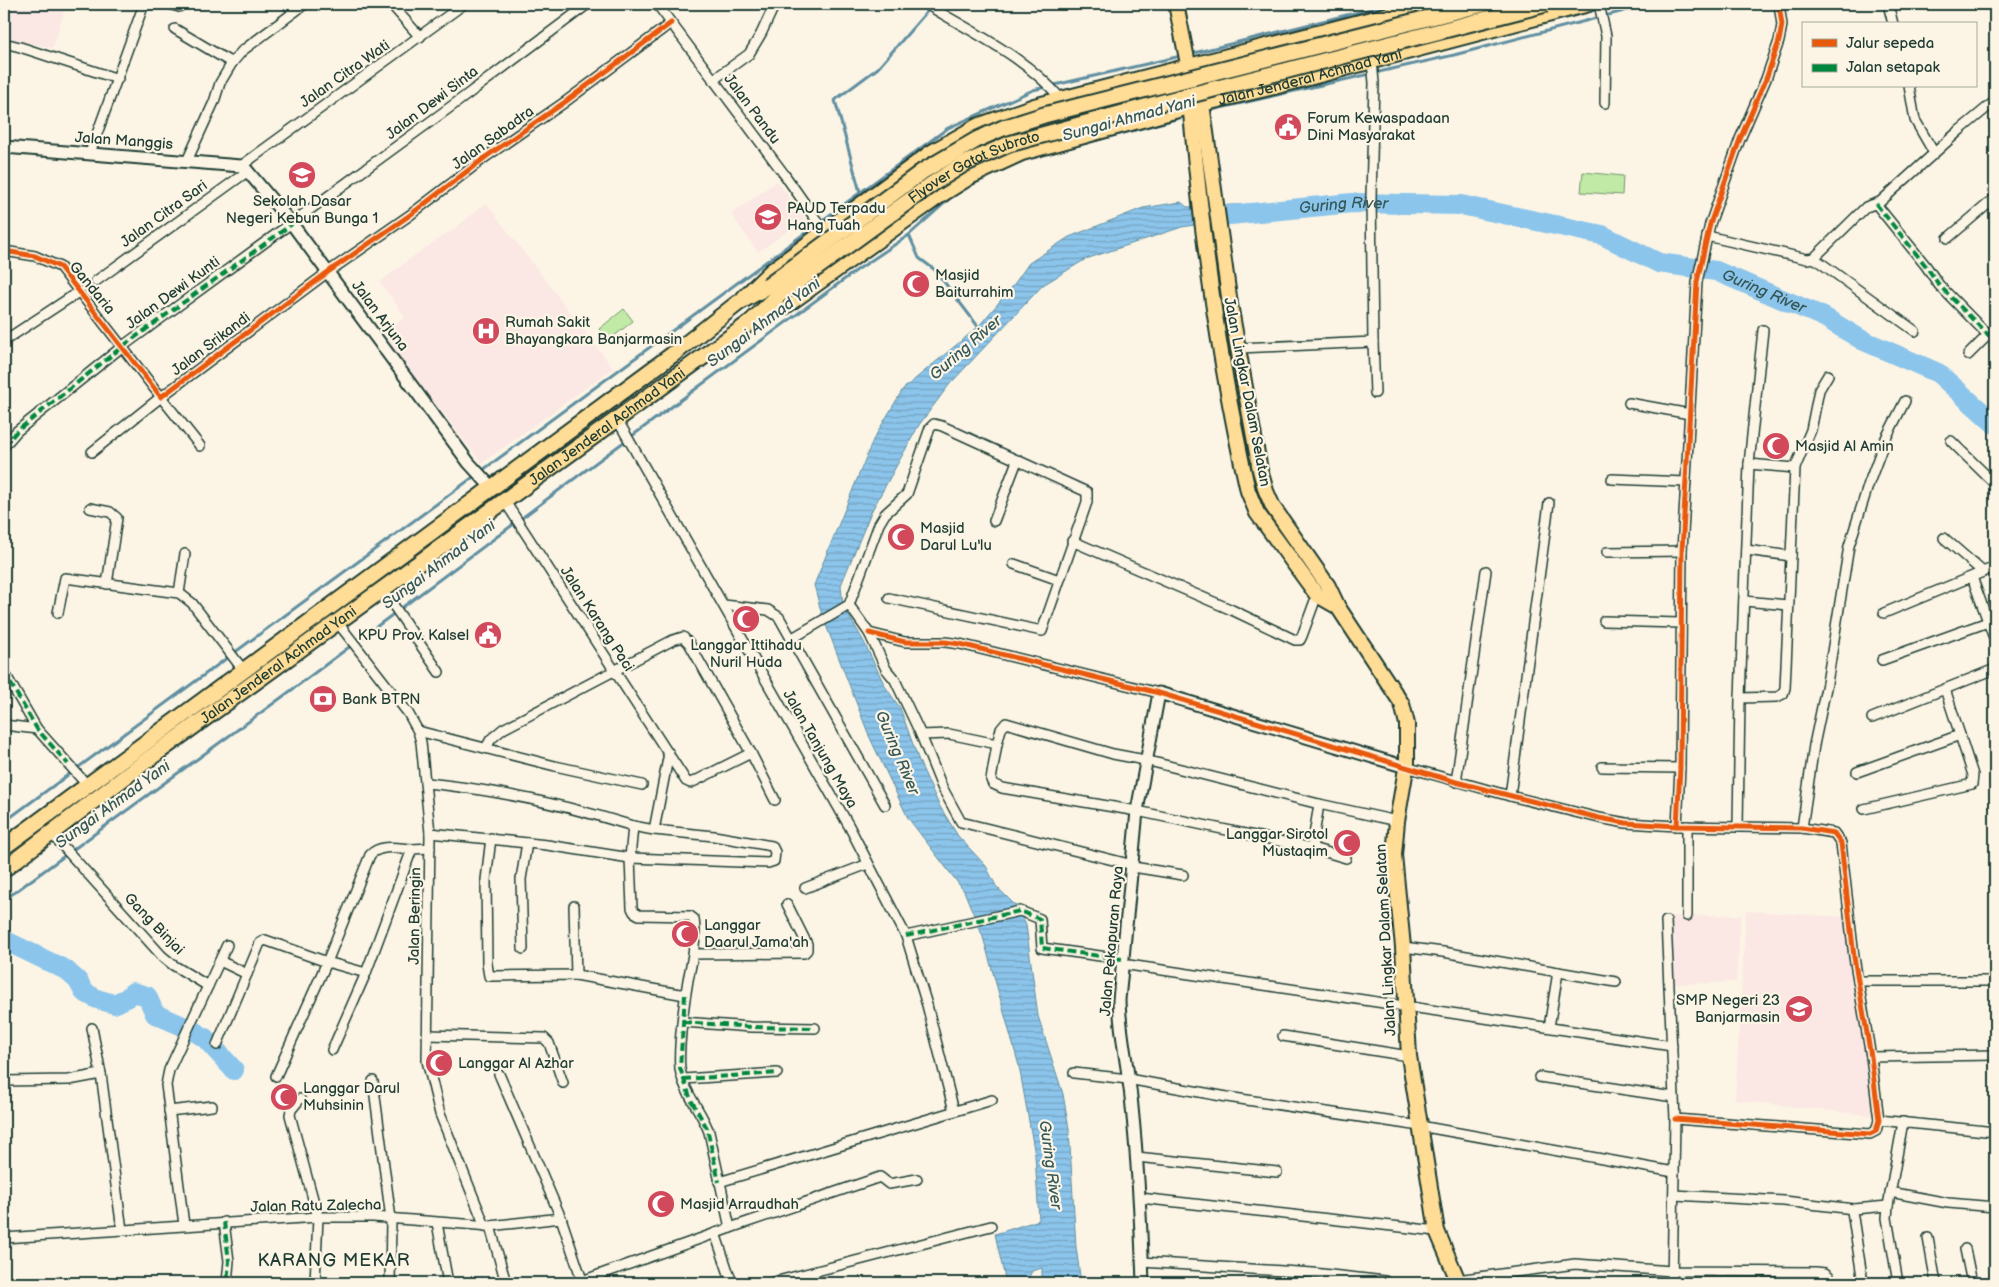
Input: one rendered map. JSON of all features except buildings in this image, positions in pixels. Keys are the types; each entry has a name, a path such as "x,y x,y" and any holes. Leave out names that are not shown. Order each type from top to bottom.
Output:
{"highway":[{"name":"Flyover Gatot Subroto","path":"774,291 923,171 978,139 1003,128 1044,115 1482,4"},
{"name":"Flyover Gatot Subroto","path":"774,291 932,184 964,164 1009,144 1162,102 1546,4"},
{"name":"Jalan Jenderal Achmad Yani","path":"4,869 51,833 246,669 487,482 561,437 738,303 774,291"},
{"name":"Jalan Jenderal Achmad Yani","path":"4,847 82,780 246,669 338,623 386,595 508,505 571,451 620,423 667,383 751,322 774,291"},
{"path":"655,367 667,383"},
{"path":"561,437 571,451"}],"main road":[{"path":"1176,4 1197,115"},
{"name":"Jalan Jenderal Achmad Yani","path":"738,303 762,278 823,229 930,153 977,126 1034,106 1057,95 1107,88 1186,59 1263,46 1429,4"},
{"name":"Jalan Jenderal Achmad Yani","path":"751,322 786,306 941,195 970,177 1022,153 1113,128 1197,115 1274,87 1372,65 1589,4"},
{"path":"1263,46 1243,64 1242,74 1245,80 1274,87"},
{"path":"1107,88 1137,87 1144,89 1149,95 1147,107 1113,128"},
{"name":"Jalan Lingkar Dalam Selatan","path":"1197,115 1216,202 1218,226 1260,470 1273,507 1322,591"},
{"name":"Jalan Lingkar Dalam Selatan","path":"1197,115 1199,203 1214,308 1248,491 1257,513 1322,591 1338,607 1402,704 1407,724 1406,767 1397,821 1394,855 1403,947 1409,1056 1437,1231 1458,1281"}],"street":[{"path":"90,153 144,4"},
{"path":"169,4 179,5"},
{"path":"287,4 294,12"},
{"path":"187,161 214,102 220,83 232,63 242,51 305,4"},
{"path":"391,4 420,38"},
{"name":"Jalan Citra Wati","path":"245,168 327,102 420,38 464,4"},
{"name":"Jalan Dewi Sinta","path":"292,224 588,4"},
{"name":"Jalan Pandu","path":"657,4 823,229"},
{"path":"712,80 749,54 775,4"},
{"path":"926,4 994,43 1046,82 1057,95"},
{"path":"1599,4 1606,36 1604,103"},
{"path":"1677,826 1680,768 1682,551 1697,282 1707,236 1740,139 1766,79 1779,41 1782,24 1779,4"},
{"path":"1888,4 1892,22"},
{"name":"Jalan Sabadra","path":"328,272 410,215 487,156 565,102 671,23"},
{"path":"175,29 232,63"},
{"path":"4,43 20,46 118,79"},
{"path":"1372,65 1374,83 1371,218 1375,393"},
{"path":"1909,88 1915,120 1934,153"},
{"path":"1707,236 1807,259 1814,258 1866,207 1876,204 1995,101"},
{"name":"Jalan Manggis","path":"4,147 187,161 245,168"},
{"name":"Jalan Arjuna","path":"245,168 292,224 469,463 487,482"},
{"name":"Jalan Citra Sari","path":"96,280 245,168"},
{"path":"1948,238 1995,198"},
{"path":"1876,204 1939,285 1992,332 1968,355"},
{"name":"Jalan Dewi Kunti","path":"4,446 17,431 123,346 292,224"},
{"name":"Gandaria","path":"4,251 35,256 57,265 123,346"},
{"path":"1814,258 1915,331"},
{"name":"Jalan Srikandi","path":"92,452 328,272"},
{"path":"4,341 80,291"},
{"path":"1738,827 1740,698 1749,464 1763,330"},
{"path":"1239,348 1373,342"},
{"path":"123,346 161,398 200,446"},
{"path":"1740,698 1776,697 1782,694 1785,688 1795,468 1812,430 1819,390 1828,375"},
{"path":"1802,828 1814,745 1827,683 1849,546 1869,483 1890,428 1904,401"},
{"path":"1629,403 1690,414"},
{"name":"Jalan Tanjung Maya","path":"620,423 849,826 906,936 928,1005 954,1111"},
{"path":"791,639 846,607 882,519 907,494 931,426 937,424 942,426 1017,462 1088,492 1087,502 1043,629 1040,632 889,598"},
{"path":"1951,441 1995,484"},
{"path":"994,521 1017,462"},
{"path":"1749,464 1795,468"},
{"path":"1612,479 1686,482"},
{"path":"1510,796 1549,503"},
{"name":"Jalan Karang Paci","path":"508,505 686,781 690,783 751,753"},
{"path":"90,508 110,512 117,518 107,584"},
{"path":"1944,538 1983,572"},
{"path":"1072,542 1232,610 1296,640 1300,640 1322,591"},
{"path":"1746,550 1791,556"},
{"path":"1607,552 1682,551"},
{"path":"179,594 185,554"},
{"path":"1014,564 1059,580"},
{"path":"1884,613 1995,567"},
{"path":"1456,782 1486,571"},
{"path":"1972,576 1995,641"},
{"path":"58,613 66,578 179,594 192,603 228,650 246,669"},
{"path":"386,595 439,672"},
{"path":"1744,601 1788,605"},
{"path":"724,605 772,611 779,617 885,805"},
{"path":"846,607 869,634 886,669 895,680 921,735 942,787 962,822 1133,866 1183,875"},
{"path":"1604,621 1680,623"},
{"path":"1882,660 1988,622"},
{"name":"Jalan Beringin","path":"338,623 408,713 418,731 426,783 430,833 428,1072 440,1114 486,1224 506,1283"},
{"path":"869,634 905,642 960,644 1159,692 1456,782 1599,818 1677,826 1802,828 1834,834 1841,843 1854,957 1871,1056 1879,1120 1876,1131 1870,1134 1675,1119"},
{"path":"486,748 503,729 673,640 680,637 686,638 751,753 775,800"},
{"path":"1872,718 1995,669"},
{"path":"4,672 37,729 82,780"},
{"path":"1864,809 1972,784 1973,775 1945,689"},
{"name":"Jalan Pekapuran Raya","path":"1143,1283 1137,1157 1128,1078 1120,1031 1118,1000 1133,866 1137,811 1159,692"},
{"path":"1346,858 1312,848 1137,811 998,787 991,780 1001,728 1006,723 1080,746 1146,760 1319,804 1397,821"},
{"path":"4,725 37,729"},
{"path":"418,731 642,785"},
{"path":"921,735 950,734 997,744"},
{"path":"1857,772 1960,736"},
{"path":"654,830 669,752"},
{"path":"1602,767 1680,768"},
{"path":"426,783 516,796 654,830 714,836 772,846 775,852 775,859 768,863 630,858 490,838 430,833"},
{"path":"1312,848 1319,804"},
{"path":"633,826 630,858 632,911 639,915 667,914 692,916 695,923 680,1061 683,1079 691,1100 707,1128 730,1228"},
{"path":"1687,826 1687,916"},
{"name":"Gang Binjai","path":"51,833 162,956 173,965 208,986"},
{"path":"490,838 486,880 488,975 493,977 576,975 686,995"},
{"path":"523,949 521,880 527,843"},
{"path":"276,1076 327,962 370,855 377,849 382,848 430,848"},
{"path":"332,1050 366,974 412,849"},
{"path":"805,888 868,864"},
{"path":"693,954 804,953 807,950 807,944 787,904"},
{"path":"574,906 576,975"},
{"path":"906,936 1020,911 1040,919 1042,948 1672,1046"},
{"path":"1666,921 1675,1119 1672,1283"},
{"path":"217,1045 246,974 260,944 265,940 366,974"},
{"path":"184,1225 166,1079 227,945"},
{"path":"1403,947 1443,952 1616,982"},
{"path":"220,961 246,974"},
{"path":"1549,1028 1558,972"},
{"path":"1858,981 1995,981"},
{"path":"683,1022 751,1027 815,1028"},
{"path":"92,1028 101,1074 122,1230"},
{"path":"427,1034 544,1038 549,1043 563,1083"},
{"path":"1283,1036 1409,1056"},
{"path":"1871,1056 1995,1055"},
{"path":"683,1079 777,1073"},
{"path":"1074,1073 1128,1078 1227,1097 1420,1126 1674,1172"},
{"path":"4,1081 69,1080 101,1074"},
{"path":"499,1074 561,1218 582,1282 715,1233 880,1177 888,1184 917,1179"},
{"path":"1539,1077 1674,1097"},
{"path":"373,1081 392,1219 390,1283"},
{"path":"300,1099 291,1110 290,1115 318,1217 315,1283"},
{"path":"719,1182 992,1100"},
{"path":"169,1111 212,1106"},
{"path":"1879,1120 1995,1132"},
{"path":"1898,1283 1887,1218 1903,1122"},
{"path":"1137,1157 1277,1172"},
{"path":"1890,1192 1948,1203 1995,1207"},
{"path":"1674,1195 1784,1201 1854,1208 1888,1206"},
{"path":"1140,1198 1437,1231"},
{"path":"1854,1208 1851,1216 1863,1283"},
{"name":"Jalan Ratu Zalecha","path":"4,1238 318,1217 486,1224 512,1224 561,1218"},
{"path":"224,1222 229,1261 227,1283"},
{"path":"437,1223 448,1283"},
{"path":"770,1283 991,1226"},
{"path":"715,1233 732,1283"},
{"path":"1928,1238 1936,1283"},
{"path":"1965,1249 1972,1283"},
{"path":"1142,1262 1313,1273 1385,1281"},
{"path":"1458,1281 1575,1264 1672,1271 1816,1272 1827,1274 1830,1283"}],"shaded area":[{"path":"4,4 66,4 53,48 4,38"},
{"name":"PAUD Terpadu Hang Tuah","path":"777,181 805,219 758,252 731,214"},
{"name":"Rumah Sakit Bhayangkara Banjarmasin","path":"486,203 613,368 482,463 401,360 384,334 405,317 380,282 415,255 457,227"},
{"name":"SMP Negeri 23 Banjarmasin","path":"1746,911 1845,917 1876,1116 1735,1100"},
{"path":"1741,915 1736,982 1671,984 1668,916"}],"green space":[{"path":"1583,172 1623,176 1622,195 1581,192"},
{"path":"624,309 633,321 608,341 599,329"}],"water":[{"path":"1181,202 1187,207 1253,204 1256,215 1182,227 1086,259 1043,285 949,385 919,425 871,512 841,585 843,606 863,640 885,686 900,708 919,761 939,805 958,836 986,866 996,886 1017,907 1026,925 1038,1016 1063,1094 1069,1129 1076,1247 1081,1283 1042,1283 1042,1268 1032,1271 1026,1283 1006,1283 995,1234 1039,1220 1035,1155 1019,1066 983,937 964,891 908,818 870,738 822,615 814,585 873,440 903,389 978,327 1012,287 1029,263 1069,237 1143,208"}],"waterway":[{"name":"Sungai Ahmad Yani","path":"1190,54 1391,4"},
{"name":"Sungai Ahmad Yani","path":"1207,111 1454,55 1651,4"},
{"path":"860,192 835,100 878,68 930,8"},
{"name":"Sungai Ahmad Yani","path":"4,822 948,128 1033,90 1181,56"},
{"name":"Sungai Ahmad Yani","path":"1019,161 1187,116"},
{"name":"Sungai Ahmad Yani","path":"4,900 285,695 857,270 909,235 956,193"},
{"name":"Guring River","path":"1230,215 1352,203 1461,205 1602,235 1659,263 1716,271 1824,317 1862,340 1938,373 1995,424"},
{"path":"909,235 919,258 935,270 980,329"},
{"path":"4,940 66,970 78,981 84,992 97,999 114,1004 127,998 133,992 147,996 155,1014 192,1030 205,1038 234,1070"}],"marked path":[{"path":"1876,204 1939,285 1988,335 1995,328"},
{"path":"4,446 17,431 123,346 292,224"},
{"path":"4,672 37,729 68,764"},
{"path":"906,936 1020,911 1040,919 1042,948 1122,959"},
{"path":"685,995 680,1068 691,1100 707,1128 719,1182"},
{"path":"683,1022 751,1027 815,1028"},
{"path":"683,1079 777,1073"},
{"path":"224,1222 229,1261 227,1283"}],"cycle path":[{"path":"1677,826 1680,768 1682,551 1697,282 1710,224 1740,139 1766,79 1779,41 1782,25 1779,4"},
{"path":"4,251 35,256 60,267 161,397 328,272 410,215 487,156 565,102 671,23"},
{"path":"869,633 905,642 960,644 1159,693 1456,782 1599,818 1626,823 1677,826 1802,828 1834,833 1841,843 1854,957 1871,1057 1879,1120 1876,1131 1870,1134 1675,1119"}],"place":[{"name":"Forum Kewaspadaan Dini Masyarakat","path":"1288,127"},
{"name":"Sekolah Dasar Negeri Kebun Bunga 1","path":"302,175"},
{"name":"PAUD Terpadu Hang Tuah","path":"768,217"},
{"name":"Masjid Baiturrahim","path":"916,284"},
{"name":"Rumah Sakit Bhayangkara Banjarmasin","path":"486,331"},
{"name":"Masjid Al Amin","path":"1776,446"},
{"name":"Masjid Darul Lu'lu","path":"901,537"},
{"name":"Langgar Ittihadu Nuril Huda","path":"746,619"},
{"name":"KPU Prov. Kalsel","path":"488,635"},
{"name":"Bank BTPN","path":"323,699"},
{"name":"Langgar Sirotol Mustaqim","path":"1347,843"},
{"name":"Langgar Daarul Jama'ah","path":"685,934"},
{"name":"SMP Negeri 23 Banjarmasin","path":"1799,1009"},
{"name":"Langgar Al Azhar","path":"439,1063"},
{"name":"Langgar Darul Muhsinin","path":"284,1097"},
{"name":"Masjid Arraudhah","path":"661,1204"}],"district":[{"name":"KARANG MEKAR","path":"334,1260"}]}
